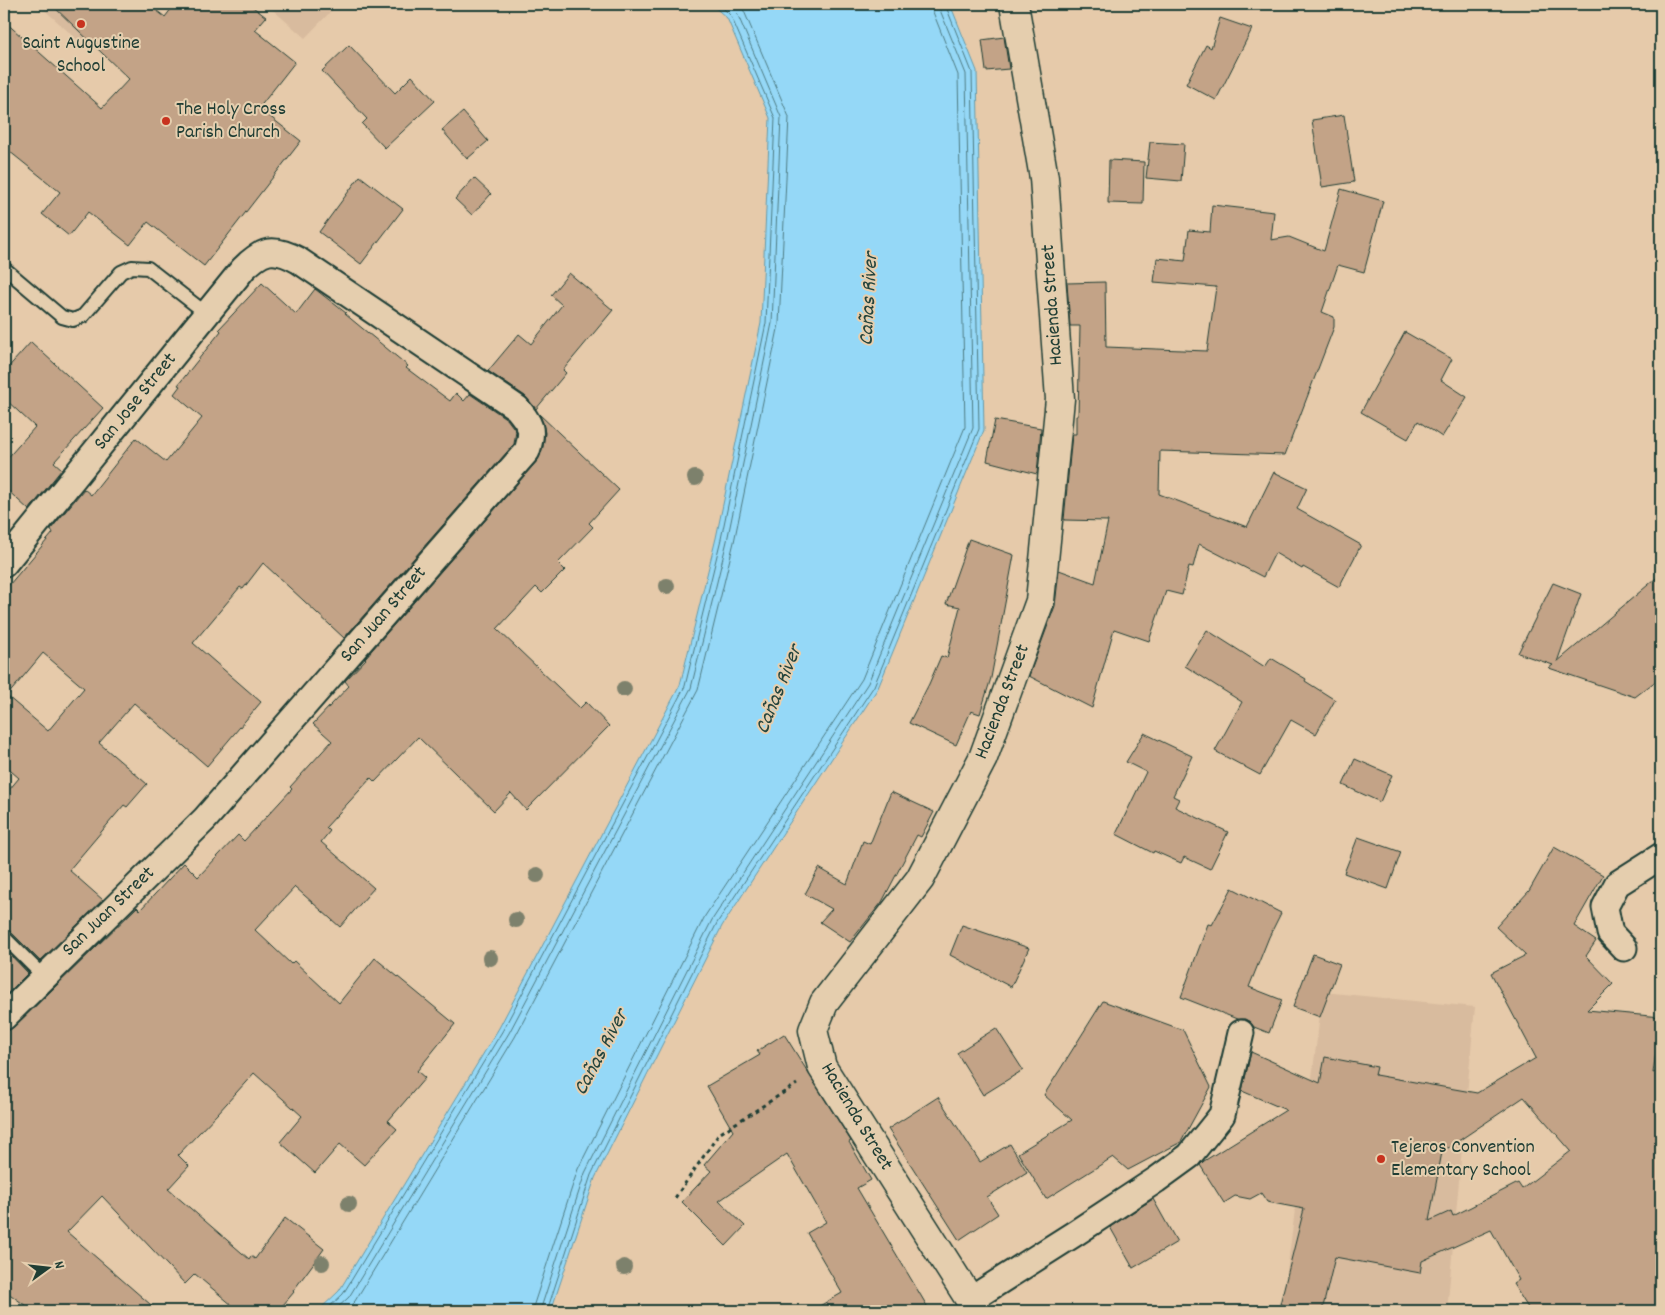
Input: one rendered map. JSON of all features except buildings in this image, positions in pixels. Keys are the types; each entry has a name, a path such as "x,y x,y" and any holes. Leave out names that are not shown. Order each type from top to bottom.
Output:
{"street":[{"name":"Hacienda Street","path":"973,1305 822,1067 813,1030 824,1004 920,879 983,758 1040,601 1060,399 1044,178 1014,4"},
{"name":"San Jose Street","path":"4,564 251,262 259,255 276,251"},
{"name":"San Juan Street","path":"4,1017 43,976 206,819 527,451 532,436 528,420 517,408 298,260 283,252 276,251"},
{"path":"1624,948 1610,933 1605,908 1617,884 1661,856"},
{"path":"973,1305 1190,1156 1222,1115 1241,1033"}],"lane":[{"path":"4,268 62,317 73,320 82,316 122,272 132,267 148,268 207,314"},
{"path":"4,937 43,976"}],"path":[{"path":"675,1198 719,1134 822,1067"}],"shaded area":[{"name":"Saint Augustine School","path":"38,4 120,4 82,44"},
{"path":"266,4 338,4 305,38"},
{"name":"Tejeros Convention Elementary School","path":"1323,992 1475,1007 1447,1311 1282,1311"}],"water":[{"name":"Cañas River","path":"711,4 950,4 977,71 984,430 878,688 722,926 595,1178 551,1311 318,1311 339,1291 499,1028 680,685 716,538 761,323 770,118 727,18"}],"place":[{"name":"Saint Augustine School","path":"81,24"},
{"name":"The Holy Cross Parish Church","path":"166,121"},
{"name":"Tejeros Convention Elementary School","path":"1381,1159"}]}
